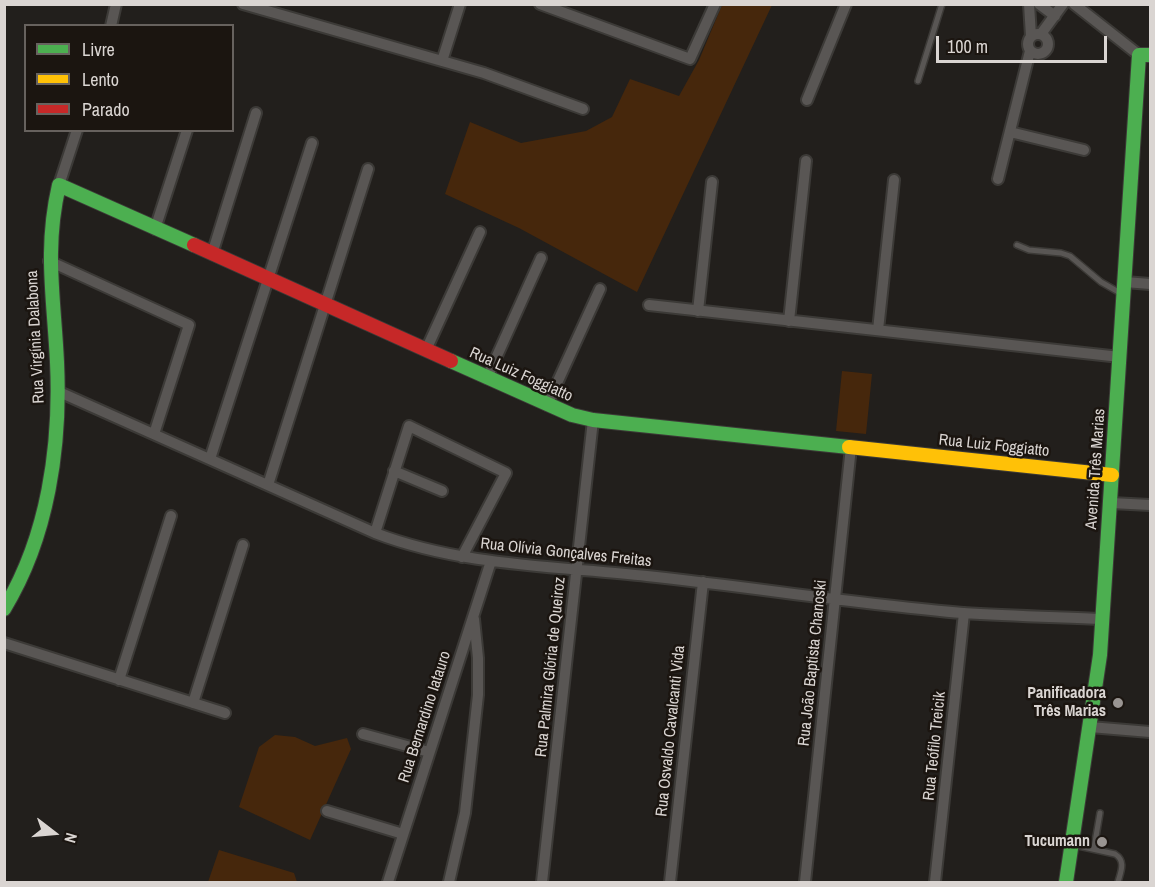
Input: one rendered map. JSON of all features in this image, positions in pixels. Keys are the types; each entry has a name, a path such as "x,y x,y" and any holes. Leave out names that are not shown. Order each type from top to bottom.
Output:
{"street":[{"path":"111,24 116,4"},
{"path":"243,4 484,73 583,109"},
{"path":"442,61 460,4"},
{"path":"540,4 690,59 715,4"},
{"path":"807,100 846,4"},
{"path":"1029,4 1036,35"},
{"path":"1039,4 1055,15"},
{"path":"999,179 1030,51 1028,43 1064,4"},
{"path":"1074,4 1145,55"},
{"path":"1030,51 1034,54 1042,54 1048,48 1048,39 1036,35"},
{"name":"Avenida Três Marias","path":"1066,882 1090,727 1103,619 1124,289 1145,55"},
{"path":"212,254 256,113"},
{"name":"Rua Virgínia Dalabona","path":"4,609 30,559 40,523 49,473 57,391 49,261 50,232 59,185 76,132"},
{"path":"155,229 186,132"},
{"path":"1010,132 1084,150"},
{"path":"210,459 312,142"},
{"path":"789,321 806,161"},
{"path":"268,485 368,169"},
{"path":"878,330 894,180"},
{"path":"698,310 712,182"},
{"name":"Rua Luiz Foggiatto","path":"59,185 572,416 1112,475"},
{"path":"426,351 480,232"},
{"path":"487,378 541,258"},
{"path":"49,261 189,325 154,434"},
{"path":"1124,289 1150,284"},
{"path":"547,405 600,289"},
{"path":"649,305 1120,357"},
{"name":"Rua Olívia Gonçalves Freitas","path":"57,391 375,533 407,545 462,557 703,582 835,600 964,613 1103,619"},
{"name":"Rua Palmira Glória de Queiroz","path":"542,882 593,420"},
{"path":"375,533 408,426 506,473 462,557"},
{"name":"Rua João Baptista Chanoski","path":"805,882 851,447"},
{"path":"394,471 442,490"},
{"path":"1111,503 1150,505"},
{"path":"119,680 171,516"},
{"path":"193,703 243,545"},
{"name":"Rua Bernardino Iatauro","path":"388,882 491,561"},
{"name":"Rua Osvaldo Cavalcanti Vida","path":"670,882 703,582"},
{"name":"Rua Teófilo Treicik","path":"935,882 964,613"},
{"path":"449,882 465,813 478,695 478,658 473,616"},
{"path":"4,643 225,713"},
{"path":"1090,727 1150,732"},
{"path":"363,734 429,753"},
{"path":"327,811 403,834"}],"lane":[{"path":"918,81 942,4"},
{"path":"1017,245 1029,250 1070,256 1101,282 1124,289"},
{"path":"1094,848 1100,813"},
{"path":"1072,845 1094,848 1120,857 1122,863 1118,882"}],"shaded area":[{"path":"722,5 772,5 637,292 519,228 445,194 470,122 521,143 586,131 612,117 630,79 679,96 699,60"},
{"path":"842,371 872,374 866,434 836,431"},
{"path":"275,735 295,737 315,746 347,738 351,749 310,840 239,807 259,747"},
{"path":"219,850 294,873 297,882 208,882"}],"traffic: fast":[{"path":"1066,882 1100,655 1139,55 1150,55"},
{"path":"4,609 31,552 41,521 54,458 58,394 51,253 54,209 59,185 194,245"},
{"path":"451,361 572,415 593,420 849,447"}],"traffic: slow":[{"path":"849,447 1112,475"}],"traffic: jam":[{"path":"194,245 451,361"}],"place":[{"name":"Panificadora Três Marias","path":"1118,703"},
{"name":"Tucumann","path":"1102,842"}]}
